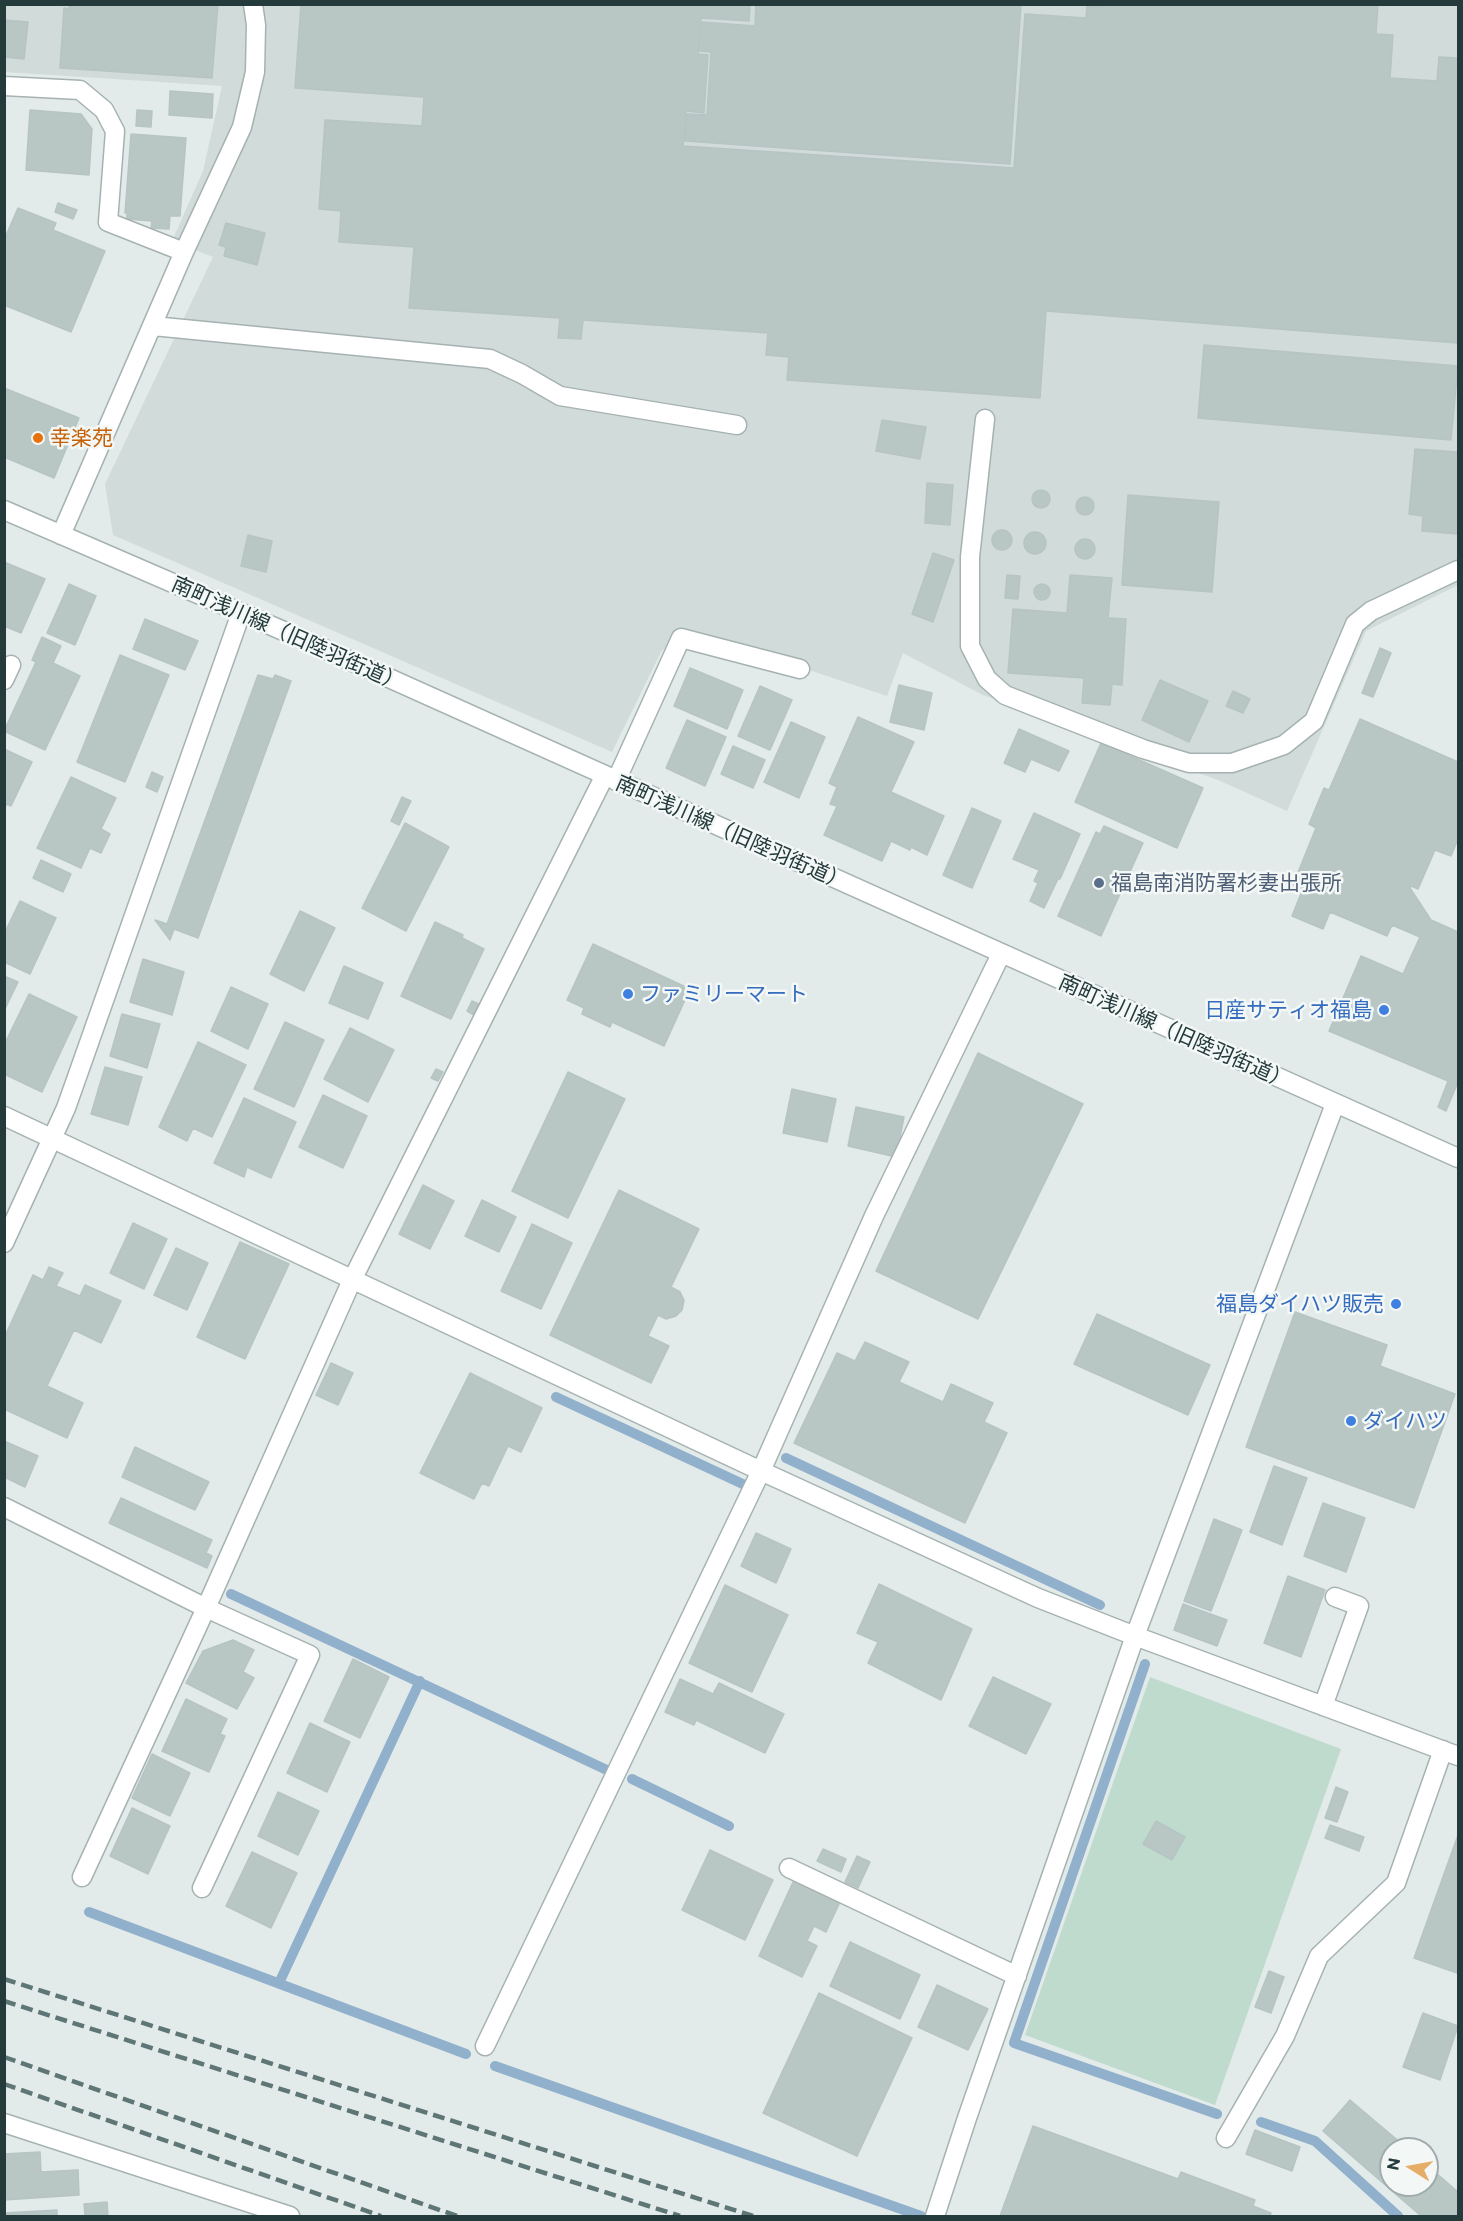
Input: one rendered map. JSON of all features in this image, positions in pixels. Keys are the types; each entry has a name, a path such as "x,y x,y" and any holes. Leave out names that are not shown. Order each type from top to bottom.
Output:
{"street":[{"path":"61,535 184,252 242,127 255,72 256,25 253,4"},
{"path":"4,86 80,90 104,110 115,131 108,222 184,252"},
{"path":"153,326 490,359 560,396 736,425"},
{"path":"985,419 970,557 970,646 987,679 1005,695 1143,749 1189,763 1232,763 1284,745 1314,721 1355,624 1371,611 1458,570"},
{"name":"南町浅川線（旧陸羽街道）","path":"4,510 610,778 1335,1104 1456,1151"},
{"path":"4,1243 53,1139 241,614"},
{"path":"82,1877 206,1608 352,1280 681,638 800,669"},
{"path":"485,2046 761,1472 874,1215 1001,954"},
{"path":"935,2217 1135,1636 1335,1104"},
{"path":"4,1116 761,1472 1038,1598 1451,1753 1396,1883 1319,1956 1286,2036 1227,2138"},
{"path":"4,1507 206,1608 310,1655 202,1888"},
{"path":"1323,1706 1359,1606 1335,1597"},
{"path":"789,1868 1017,1976"},
{"path":"4,2123 290,2217"}],"shaded area":[{"path":"4,5 1458,5 1458,585 1366,631 1287,811 1218,780 983,695 903,653 887,696 734,645 678,637 661,652 612,752 113,535 105,484 213,257 172,241 203,171 222,86 5,72"}],"green space":[{"path":"1150,1677 1341,1749 1215,2105 1025,2035"}],"building":[{"path":"69,4 218,4 212,78 60,68 64,8 69,9"},
{"path":"301,4 750,4 749,21 701,18 698,54 708,55 704,113 686,111 683,146 1014,168 1025,14 1086,18 1087,6 1101,7 1104,4 1378,4 1376,34 1393,35 1390,78 1437,81 1439,57 1458,58 1458,343 1046,311 1040,398 787,380 789,357 766,355 768,333 583,320 581,339 558,338 560,318 409,308 414,247 339,242 341,211 319,209 325,120 422,126 424,97 295,88"},
{"path":"756,4 1021,4 1010,164 685,141 687,114 707,115 711,52 699,51 701,22 755,26"},
{"path":"4,20 28,22 24,59 4,57"},
{"path":"170,91 213,94 212,118 169,115"},
{"path":"30,110 81,114 92,129 89,175 26,170"},
{"path":"137,110 152,111 151,127 136,126"},
{"path":"131,134 186,138 180,216 170,216 169,229 151,228 152,221 127,219 127,213 125,213"},
{"path":"58,203 77,210 73,219 55,212"},
{"path":"18,208 56,223 53,230 105,251 71,332 4,305 4,240"},
{"path":"226,223 265,233 257,265 224,256 226,247 219,245"},
{"path":"1204,345 1458,366 1451,440 1198,418"},
{"name":"幸楽苑","path":"4,388 79,418 54,478 4,457"},
{"path":"882,420 926,427 920,459 876,451"},
{"path":"1415,449 1458,452 1458,534 1422,531 1423,516 1409,514"},
{"path":"927,483 953,485 950,525 925,523"},
{"path":"1041,490 1047,493 1050,499 1047,505 1041,508 1035,505 1032,499 1035,493"},
{"path":"1128,495 1219,502 1212,592 1122,585"},
{"path":"1085,497 1091,500 1094,506 1091,512 1085,515 1079,512 1076,506 1079,500"},
{"path":"998,530 1006,530 1012,536 1012,544 1006,550 998,550 992,544 992,536"},
{"path":"1035,532 1043,535 1046,543 1043,551 1035,554 1027,551 1024,543 1027,535"},
{"path":"248,535 272,541 266,572 241,566"},
{"path":"1085,539 1092,542 1095,549 1092,556 1085,559 1078,556 1075,549 1078,542"},
{"path":"933,553 954,560 933,622 912,614"},
{"path":"4,562 45,579 21,633 4,626"},
{"path":"1007,575 1020,576 1018,599 1005,598"},
{"path":"1070,575 1112,578 1108,618 1126,619 1122,685 1112,684 1110,705 1082,703 1084,678 1008,673 1013,609 1067,613"},
{"path":"69,584 96,596 75,645 47,633"},
{"path":"1039,584 1045,584 1050,592 1048,598 1039,600 1034,595 1034,589"},
{"path":"145,619 198,641 185,670 133,649"},
{"path":"42,637 61,646 53,663 80,676 45,750 4,731 36,662 32,660"},
{"path":"1380,648 1391,653 1373,697 1362,693"},
{"path":"120,655 169,675 125,782 77,762"},
{"path":"690,668 743,690 727,729 674,706"},
{"path":"258,675 273,679 275,675 291,681 198,938 174,929 170,940 155,920 167,924"},
{"path":"1160,680 1208,701 1189,742 1142,720"},
{"path":"899,685 932,693 924,730 890,722"},
{"path":"760,686 792,700 770,750 738,736"},
{"path":"1233,691 1250,699 1243,713 1226,706"},
{"path":"858,717 914,742 891,792 944,816 927,855 891,841 882,861 824,835 837,806 830,804 837,787 829,783"},
{"path":"1360,719 1458,762 1458,839 1451,856 1435,850 1418,889 1411,886 1410,888 1431,920 1458,932 1458,1082 1446,1111 1438,1107 1448,1081 1329,1031 1361,956 1403,974 1420,937 1392,925 1387,936 1330,912 1323,929 1292,916 1302,891 1292,887 1316,828 1309,824 1324,788 1329,790"},
{"path":"687,720 726,737 705,786 666,768"},
{"path":"791,722 825,737 799,798 764,782"},
{"path":"1019,729 1069,751 1059,771 1031,759 1025,772 1004,763"},
{"path":"1101,743 1203,788 1177,848 1075,802"},
{"path":"733,746 765,760 753,788 721,774"},
{"path":"4,749 32,762 11,806 7,804 4,808"},
{"path":"152,772 163,777 157,792 146,787"},
{"path":"71,777 116,798 101,829 110,834 101,853 90,848 81,868 37,848"},
{"path":"402,797 411,801 399,825 391,821"},
{"path":"972,808 1001,821 972,888 943,875"},
{"path":"1034,813 1080,834 1044,908 1030,901 1038,883 1034,881 1039,870 1013,859"},
{"path":"405,823 449,847 406,931 362,908"},
{"path":"1104,826 1143,843 1101,936 1058,916 1096,832 1100,834"},
{"path":"41,860 71,874 63,892 33,878"},
{"path":"20,901 56,918 30,974 4,962 4,934"},
{"path":"300,911 335,928 304,991 270,974"},
{"path":"435,922 463,935 462,938 484,949 451,1019 401,996"},
{"name":"ファミリーマート","path":"593,944 690,989 664,1046 612,1022 610,1027 582,1014 584,1008 567,1000"},
{"path":"143,959 184,972 172,1015 130,1002"},
{"path":"344,966 383,983 368,1019 329,1003"},
{"path":"4,976 18,982 4,1011"},
{"path":"231,987 268,1004 248,1049 211,1031"},
{"path":"29,994 77,1017 42,1092 4,1074 4,1045"},
{"path":"472,1001 479,1004 474,1015 467,1011"},
{"path":"122,1014 160,1024 147,1068 110,1056"},
{"path":"285,1022 324,1040 294,1107 254,1089"},
{"path":"350,1028 394,1050 368,1102 324,1079"},
{"path":"198,1042 246,1065 212,1137 193,1128 187,1141 159,1127"},
{"path":"978,1053 1083,1104 978,1319 876,1271"},
{"path":"105,1067 142,1077 128,1125 91,1114"},
{"path":"436,1069 443,1072 438,1081 431,1078"},
{"path":"568,1072 625,1099 568,1218 512,1191"},
{"path":"792,1089 836,1099 827,1142 783,1133"},
{"path":"323,1095 367,1116 343,1168 299,1147"},
{"path":"244,1098 296,1122 271,1178 247,1167 244,1177 214,1163"},
{"path":"856,1107 904,1117 896,1157 848,1146"},
{"path":"423,1185 454,1201 430,1249 399,1234"},
{"path":"619,1190 699,1229 671,1287 680,1292 684,1300 682,1310 676,1316 666,1319 658,1315 648,1336 669,1346 651,1383 550,1335"},
{"path":"482,1200 516,1217 499,1252 465,1236"},
{"path":"133,1223 167,1239 144,1289 110,1273"},
{"path":"532,1224 572,1243 541,1309 501,1291"},
{"path":"240,1242 289,1264 245,1359 197,1337"},
{"path":"176,1248 208,1263 187,1310 154,1295"},
{"path":"49,1267 63,1273 56,1286 80,1296 85,1285 121,1301 101,1343 74,1330 47,1386 83,1403 67,1438 4,1409 4,1338 33,1275 43,1280"},
{"name":"ダイハツ","path":"1295,1312 1387,1345 1380,1366 1455,1394 1414,1508 1246,1447"},
{"path":"1097,1314 1210,1365 1188,1415 1074,1364"},
{"path":"865,1342 909,1362 899,1382 943,1402 951,1384 993,1403 984,1422 1007,1433 965,1523 794,1443 837,1353 855,1361"},
{"path":"331,1363 353,1373 338,1405 316,1395"},
{"path":"470,1373 542,1408 521,1452 508,1446 489,1486 482,1483 474,1499 420,1473"},
{"path":"4,1441 38,1456 25,1487 4,1477"},
{"path":"135,1447 209,1482 195,1510 122,1477"},
{"path":"1274,1466 1307,1478 1282,1545 1250,1532"},
{"path":"121,1498 212,1540 206,1553 212,1556 207,1568 109,1523"},
{"path":"1323,1503 1365,1518 1346,1572 1304,1556"},
{"path":"1214,1519 1242,1530 1211,1611 1184,1601"},
{"path":"756,1533 791,1549 776,1583 741,1566"},
{"path":"1288,1576 1325,1590 1301,1657 1264,1643"},
{"path":"879,1584 972,1629 941,1700 868,1663 878,1642 857,1633"},
{"path":"725,1585 788,1615 752,1692 689,1663"},
{"path":"1183,1604 1227,1620 1217,1646 1174,1630"},
{"path":"233,1640 254,1650 243,1672 254,1678 237,1709 186,1683 203,1651"},
{"path":"353,1659 389,1677 360,1738 324,1721"},
{"path":"993,1677 1051,1704 1026,1754 969,1726"},
{"path":"680,1679 713,1694 719,1683 784,1714 765,1753 696,1720 694,1725 665,1712"},
{"path":"186,1699 227,1719 220,1734 225,1736 209,1772 162,1751"},
{"path":"310,1723 350,1742 327,1792 287,1773"},
{"path":"152,1754 190,1773 170,1816 132,1798"},
{"path":"1336,1787 1348,1792 1337,1822 1325,1818"},
{"path":"278,1792 319,1811 298,1855 258,1836"},
{"path":"132,1808 170,1826 148,1874 110,1856"},
{"path":"1156,1821 1185,1837 1172,1860 1143,1844"},
{"path":"1330,1825 1364,1837 1359,1851 1325,1838"},
{"path":"1458,1835 1458,1969 1457,1973 1414,1958"},
{"path":"823,1849 846,1859 841,1872 817,1861"},
{"path":"710,1850 773,1880 745,1940 682,1910"},
{"path":"252,1852 297,1873 271,1928 226,1906"},
{"path":"857,1856 870,1862 858,1888 845,1882"},
{"path":"794,1880 840,1902 826,1932 814,1926 807,1941 817,1946 802,1977 759,1956"},
{"path":"850,1942 920,1975 900,2019 830,1986"},
{"path":"1269,1971 1284,1977 1271,2013 1255,2007"},
{"path":"937,1985 988,2009 968,2050 918,2027"},
{"path":"819,1993 912,2038 857,2156 763,2113"},
{"path":"1423,2013 1458,2026 1440,2080 1403,2067"},
{"path":"1350,2100 1394,2137 1379,2137 1379,2180 1323,2131"},
{"path":"1033,2126 1178,2179 1181,2172 1255,2200 1253,2206 1271,2213 1270,2216 1000,2216"},
{"path":"1255,2130 1300,2147 1292,2171 1246,2154"},
{"path":"40,2152 41,2172 78,2170 79,2195 4,2200 4,2154"},
{"path":"1439,2175 1458,2192 1458,2216 1421,2216 1399,2197 1439,2197"},
{"path":"107,2202 108,2216 85,2216 84,2204"},
{"path":"57,2210 57,2216 4,2216 4,2213"}],"waterway":[{"path":"556,1397 747,1486"},
{"path":"786,1458 1100,1605"},
{"path":"231,1594 609,1771"},
{"path":"1145,1664 1014,2043 1217,2114"},
{"path":"279,1983 420,1681"},
{"path":"632,1779 729,1826"},
{"path":"89,1912 466,2054"},
{"path":"495,2066 921,2216"},
{"path":"1261,2122 1315,2141 1398,2216"}],"railway":[{"path":"4,1979 753,2216"},
{"path":"4,2001 680,2216"},
{"path":"4,2057 457,2216"},
{"path":"4,2084 381,2216"}],"place":[{"name":"幸楽苑","path":"38,438"},
{"name":"福島南消防署杉妻出張所","path":"1099,883"},
{"name":"ファミリーマート","path":"628,994"},
{"name":"日産サティオ福島","path":"1384,1010"},
{"name":"福島ダイハツ販売","path":"1396,1304"},
{"name":"ダイハツ","path":"1351,1421"}]}
